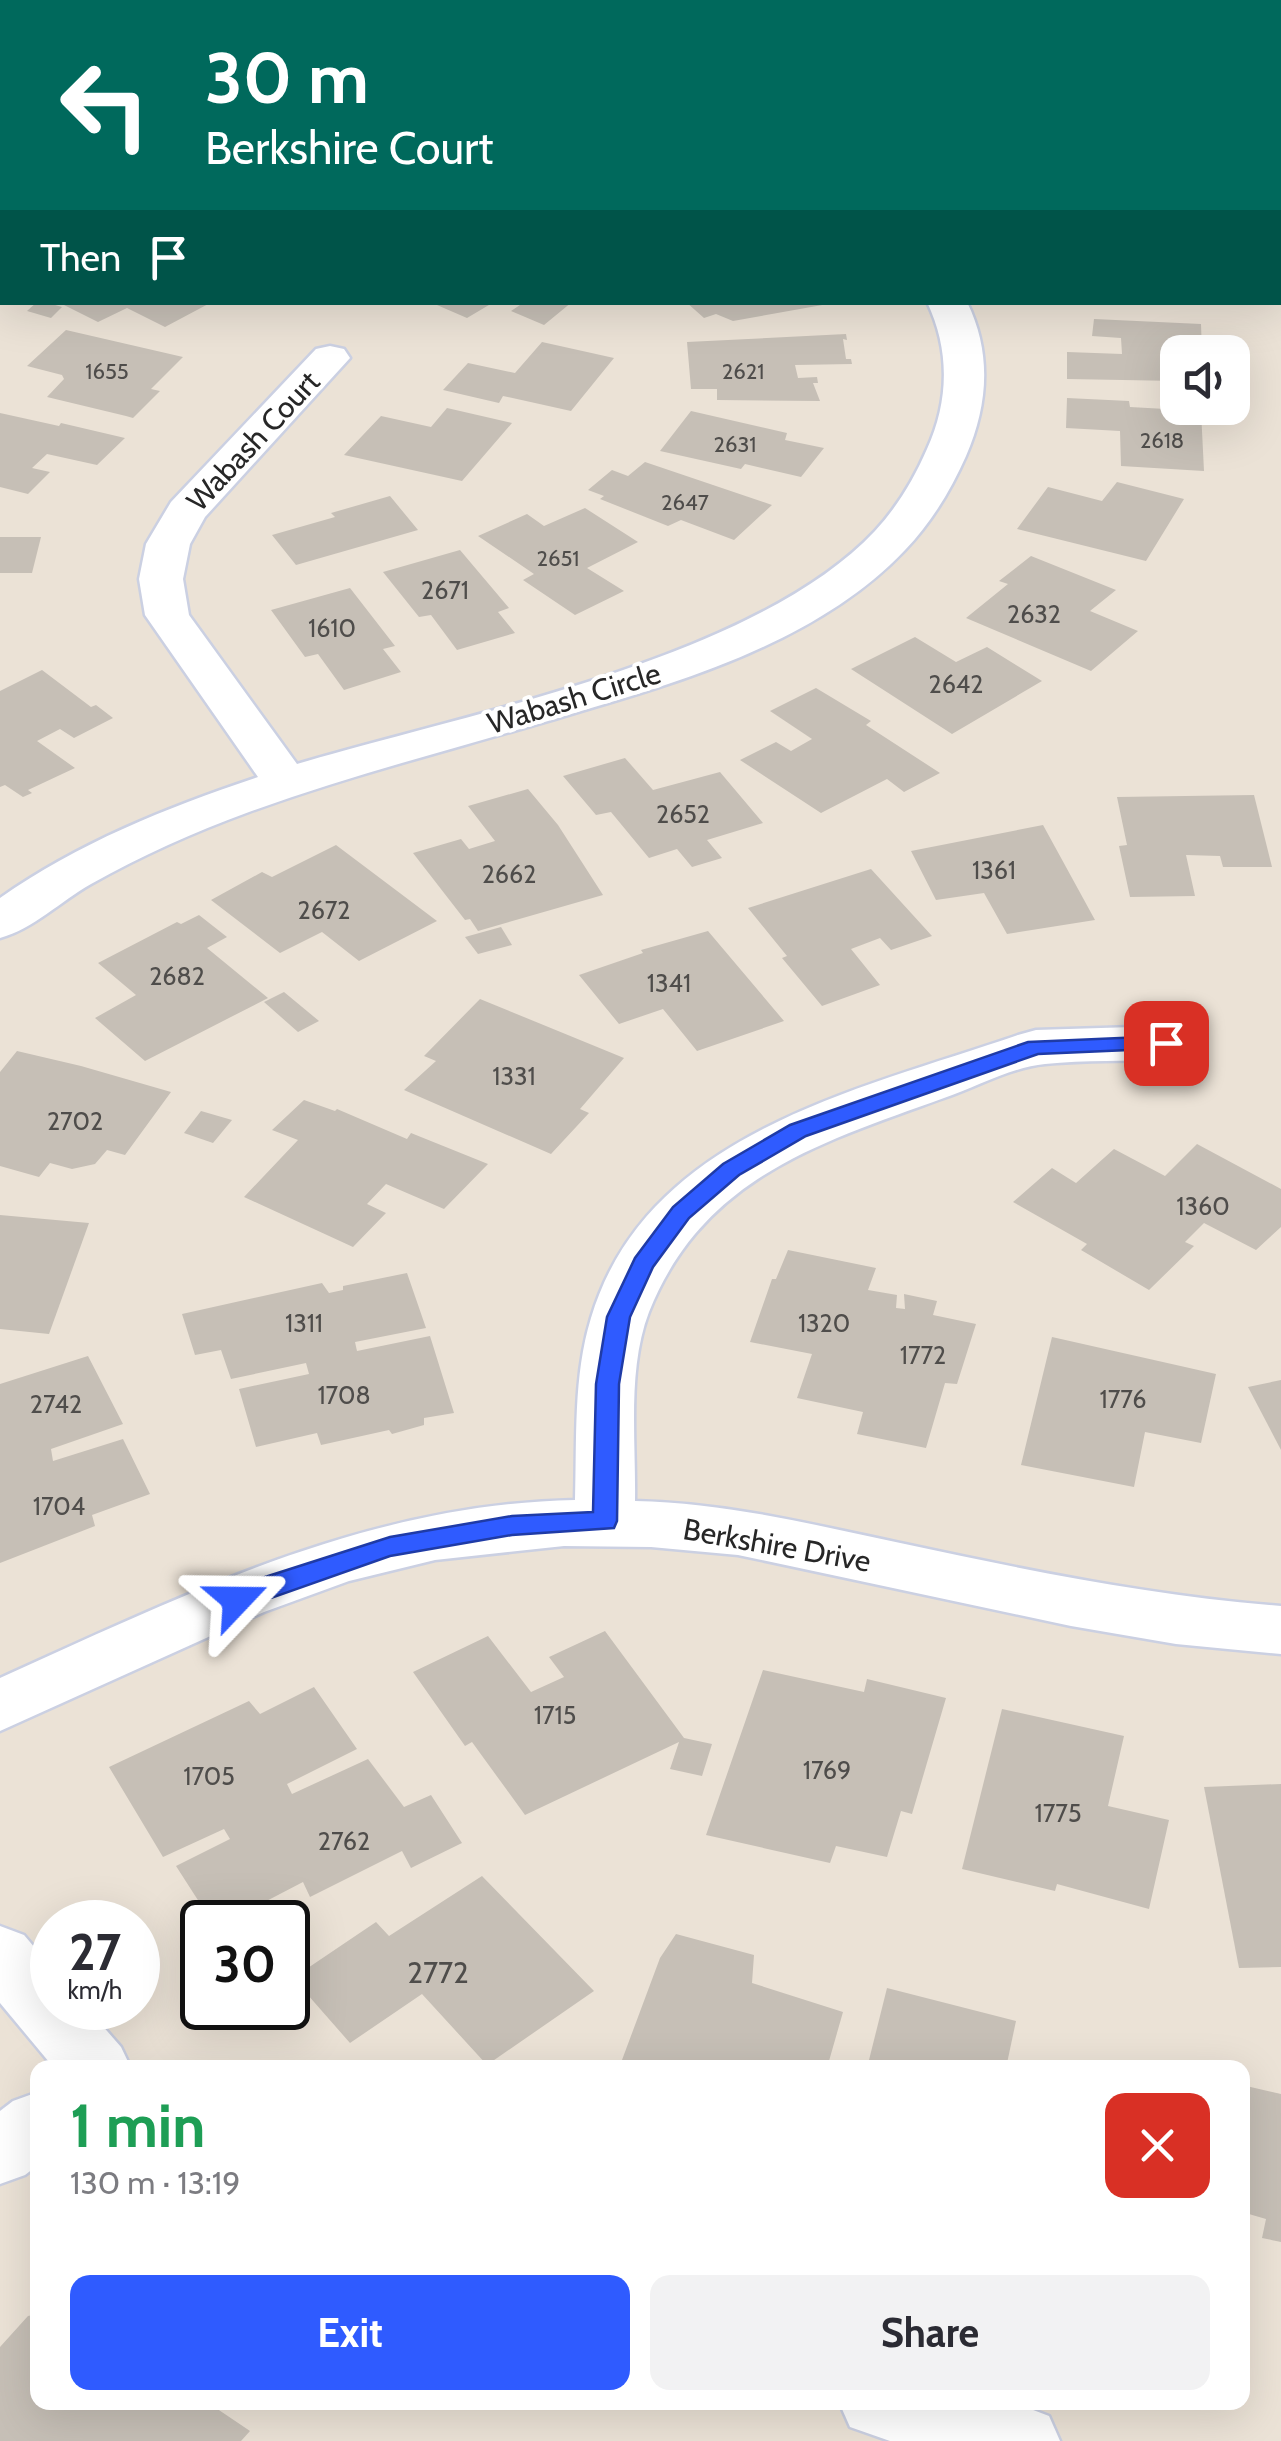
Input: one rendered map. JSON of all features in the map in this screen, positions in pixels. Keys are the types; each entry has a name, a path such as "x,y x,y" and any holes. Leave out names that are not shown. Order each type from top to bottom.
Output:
{"street":[{"name":"Wabash Circle","path":"0,922 99,860 192,817 287,784 665,672 749,636 817,598 879,550 921,505 950,456 964,409 965,359 948,305"},
{"name":"Wabash Court","path":"287,784 167,615 161,579 168,544 186,511 330,358"},
{"path":"605,1521 608,1384 619,1317 643,1264 681,1213 731,1170 798,1131 1036,1047 1166,1043"},
{"name":"Berkshire Drive","path":"0,1706 271,1585 390,1546 512,1526 605,1521 739,1532 1086,1606 1225,1627 1281,1630"},
{"path":"0,1956 90,2060"},
{"path":"0,2153 30,2129"},
{"path":"906,2410 1022,2441"}],"building":[{"path":"34,305 62,307 51,318 27,311"},
{"path":"64,305 206,305 165,327 127,308 98,322"},
{"path":"437,305 489,305 467,318"},
{"path":"520,305 568,305 544,325 511,311"},
{"path":"689,305 822,305 733,321 716,314 704,318"},
{"path":"1094,319 1201,324 1201,335 1160,335 1160,381 1067,379 1067,352 1122,354 1121,338 1092,336"},
{"path":"66,330 183,357 151,389 160,391 133,418 47,397 64,379 62,375 27,366"},
{"path":"846,334 846,359 851,359 852,364 795,365 798,378 817,377 818,383 813,383 820,401 717,400 717,389 691,389 687,342"},
{"path":"542,342 614,358 571,411 503,396 499,403 443,390 468,363 515,373"},
{"path":"1067,398 1129,401 1130,407 1160,409 1160,425 1202,425 1204,471 1121,466 1120,431 1066,428"},
{"path":"447,408 512,423 462,481 344,455 381,416 431,427"},
{"path":"691,411 787,433 785,440 824,448 801,477 745,464 741,469 660,451"},
{"path":"0,413 125,438 97,465 47,454 32,468 50,472 28,494 0,487"},
{"path":"645,462 772,505 734,540 681,520 668,526 600,499 604,496 588,490 612,470 628,476"},
{"path":"1117,482 1184,499 1146,561 1017,529 1048,487 1102,501"},
{"path":"390,496 418,530 296,565 272,535 335,517 331,513"},
{"path":"585,508 638,542 587,568 624,591 575,615 523,580 534,574 478,536 527,514 544,526"},
{"path":"0,537 41,537 32,573 0,573"},
{"path":"460,550 509,608 498,612 515,633 457,650 431,615 419,617 383,572"},
{"path":"1031,556 1116,590 1090,611 1138,631 1091,671 966,618 1008,584 999,581"},
{"path":"350,588 395,646 383,649 401,672 344,690 318,654 305,657 271,610"},
{"path":"915,637 956,662 987,647 1042,681 952,734 851,669"},
{"path":"42,670 91,707 96,705 113,718 74,738 60,729 37,741 75,768 28,790 32,793 23,797 5,785 0,787 0,691"},
{"path":"816,688 871,721 866,725 940,773 904,792 887,779 821,813 740,760 776,742 791,751 812,739 770,711"},
{"path":"625,758 653,790 720,772 763,823 707,840 722,858 692,867 677,849 649,858 611,812 596,815 563,776"},
{"path":"528,789 558,825 603,895 478,931 413,853 461,839 469,849 495,841 468,806"},
{"path":"1254,795 1272,867 1223,867 1220,856 1186,855 1195,896 1130,897 1119,846 1127,845 1117,797"},
{"path":"1043,825 1095,920 1007,934 984,893 936,900 911,851"},
{"path":"336,845 437,921 359,961 322,932 280,953 211,900 262,872 272,877"},
{"path":"871,869 932,936 891,950 880,938 851,949 880,985 822,1006 748,908"},
{"path":"199,915 227,937 207,948 268,998 145,1061 95,1018 136,995 98,963 177,922 181,924"},
{"path":"501,927 512,945 478,954 465,937"},
{"path":"708,931 784,1021 697,1051 663,1009 619,1024 579,975 643,953 641,950"},
{"path":"284,992 319,1021 298,1032 264,1002"},
{"path":"480,999 624,1058 580,1109 589,1113 551,1154 404,1090 436,1061 424,1056"},
{"path":"17,1051 171,1092 125,1155 107,1150 95,1164 72,1169 50,1163 39,1177 0,1166 0,1072"},
{"path":"304,1100 337,1109 407,1139 411,1133 488,1164 444,1209 386,1184 367,1204 386,1213 353,1247 244,1197 298,1140 272,1130"},
{"path":"201,1111 232,1120 213,1143 184,1133"},
{"path":"1197,1144 1281,1189 1281,1227 1256,1250 1204,1223 1185,1242 1194,1246 1149,1290 1081,1250 1087,1244 1013,1202 1052,1168 1076,1183 1114,1149 1165,1176"},
{"path":"0,1215 89,1223 49,1334 0,1329"},
{"path":"788,1250 876,1268 868,1290 897,1295 896,1308 905,1309 904,1294 937,1301 933,1315 976,1324 957,1384 945,1383 926,1448 857,1434 863,1412 797,1398 812,1354 750,1342 772,1279 776,1279"},
{"path":"407,1273 426,1328 355,1342 357,1351 430,1336 454,1413 424,1418 424,1425 392,1434 389,1430 321,1445 317,1433 256,1447 239,1389 309,1374 306,1363 231,1379 221,1350 195,1355 182,1314 322,1283 329,1293 343,1290 343,1286"},
{"path":"1052,1337 1216,1374 1201,1443 1145,1432 1134,1487 1021,1465"},
{"path":"88,1356 123,1424 51,1449 53,1461 123,1439 150,1494 92,1515 95,1526 0,1563 0,1384"},
{"path":"1281,1380 1281,1450 1248,1387"},
{"path":"605,1631 684,1738 712,1744 702,1776 670,1769 679,1742 525,1815 472,1742 465,1746 413,1672 488,1636 531,1692 564,1677 549,1657"},
{"path":"763,1670 864,1692 867,1679 946,1698 912,1814 901,1811 887,1857 836,1846 830,1863 706,1835"},
{"path":"314,1687 357,1749 287,1784 292,1794 368,1759 404,1807 431,1795 462,1843 411,1868 402,1851 310,1897 303,1882 268,1900 198,1900 176,1866 230,1839 224,1829 163,1857 109,1767 249,1701 260,1714"},
{"path":"1002,1709 1124,1736 1108,1806 1169,1820 1149,1909 1057,1884 1055,1891 962,1869"},
{"path":"1281,1784 1281,1967 1239,1968 1204,1787"},
{"path":"482,1876 594,1991 494,2060 482,2060 422,1994 350,2043 310,1997 310,1967 376,1922 389,1936"},
{"path":"676,1934 754,1955 752,1983 843,2012 829,2060 622,2060 660,1958"},
{"path":"887,1988 1016,2021 1008,2060 869,2060"},
{"path":"1250,2087 1281,2094 1281,2242 1262,2238 1266,2219 1250,2214"},
{"path":"28,2316 30,2410 219,2410 250,2431 241,2441 0,2441 0,2347"}],"route":[{"path":"237,1600 390,1546 512,1526 605,1521 608,1384 619,1317 643,1264 681,1213 731,1170 798,1131 1036,1047 1166,1043"}]}
